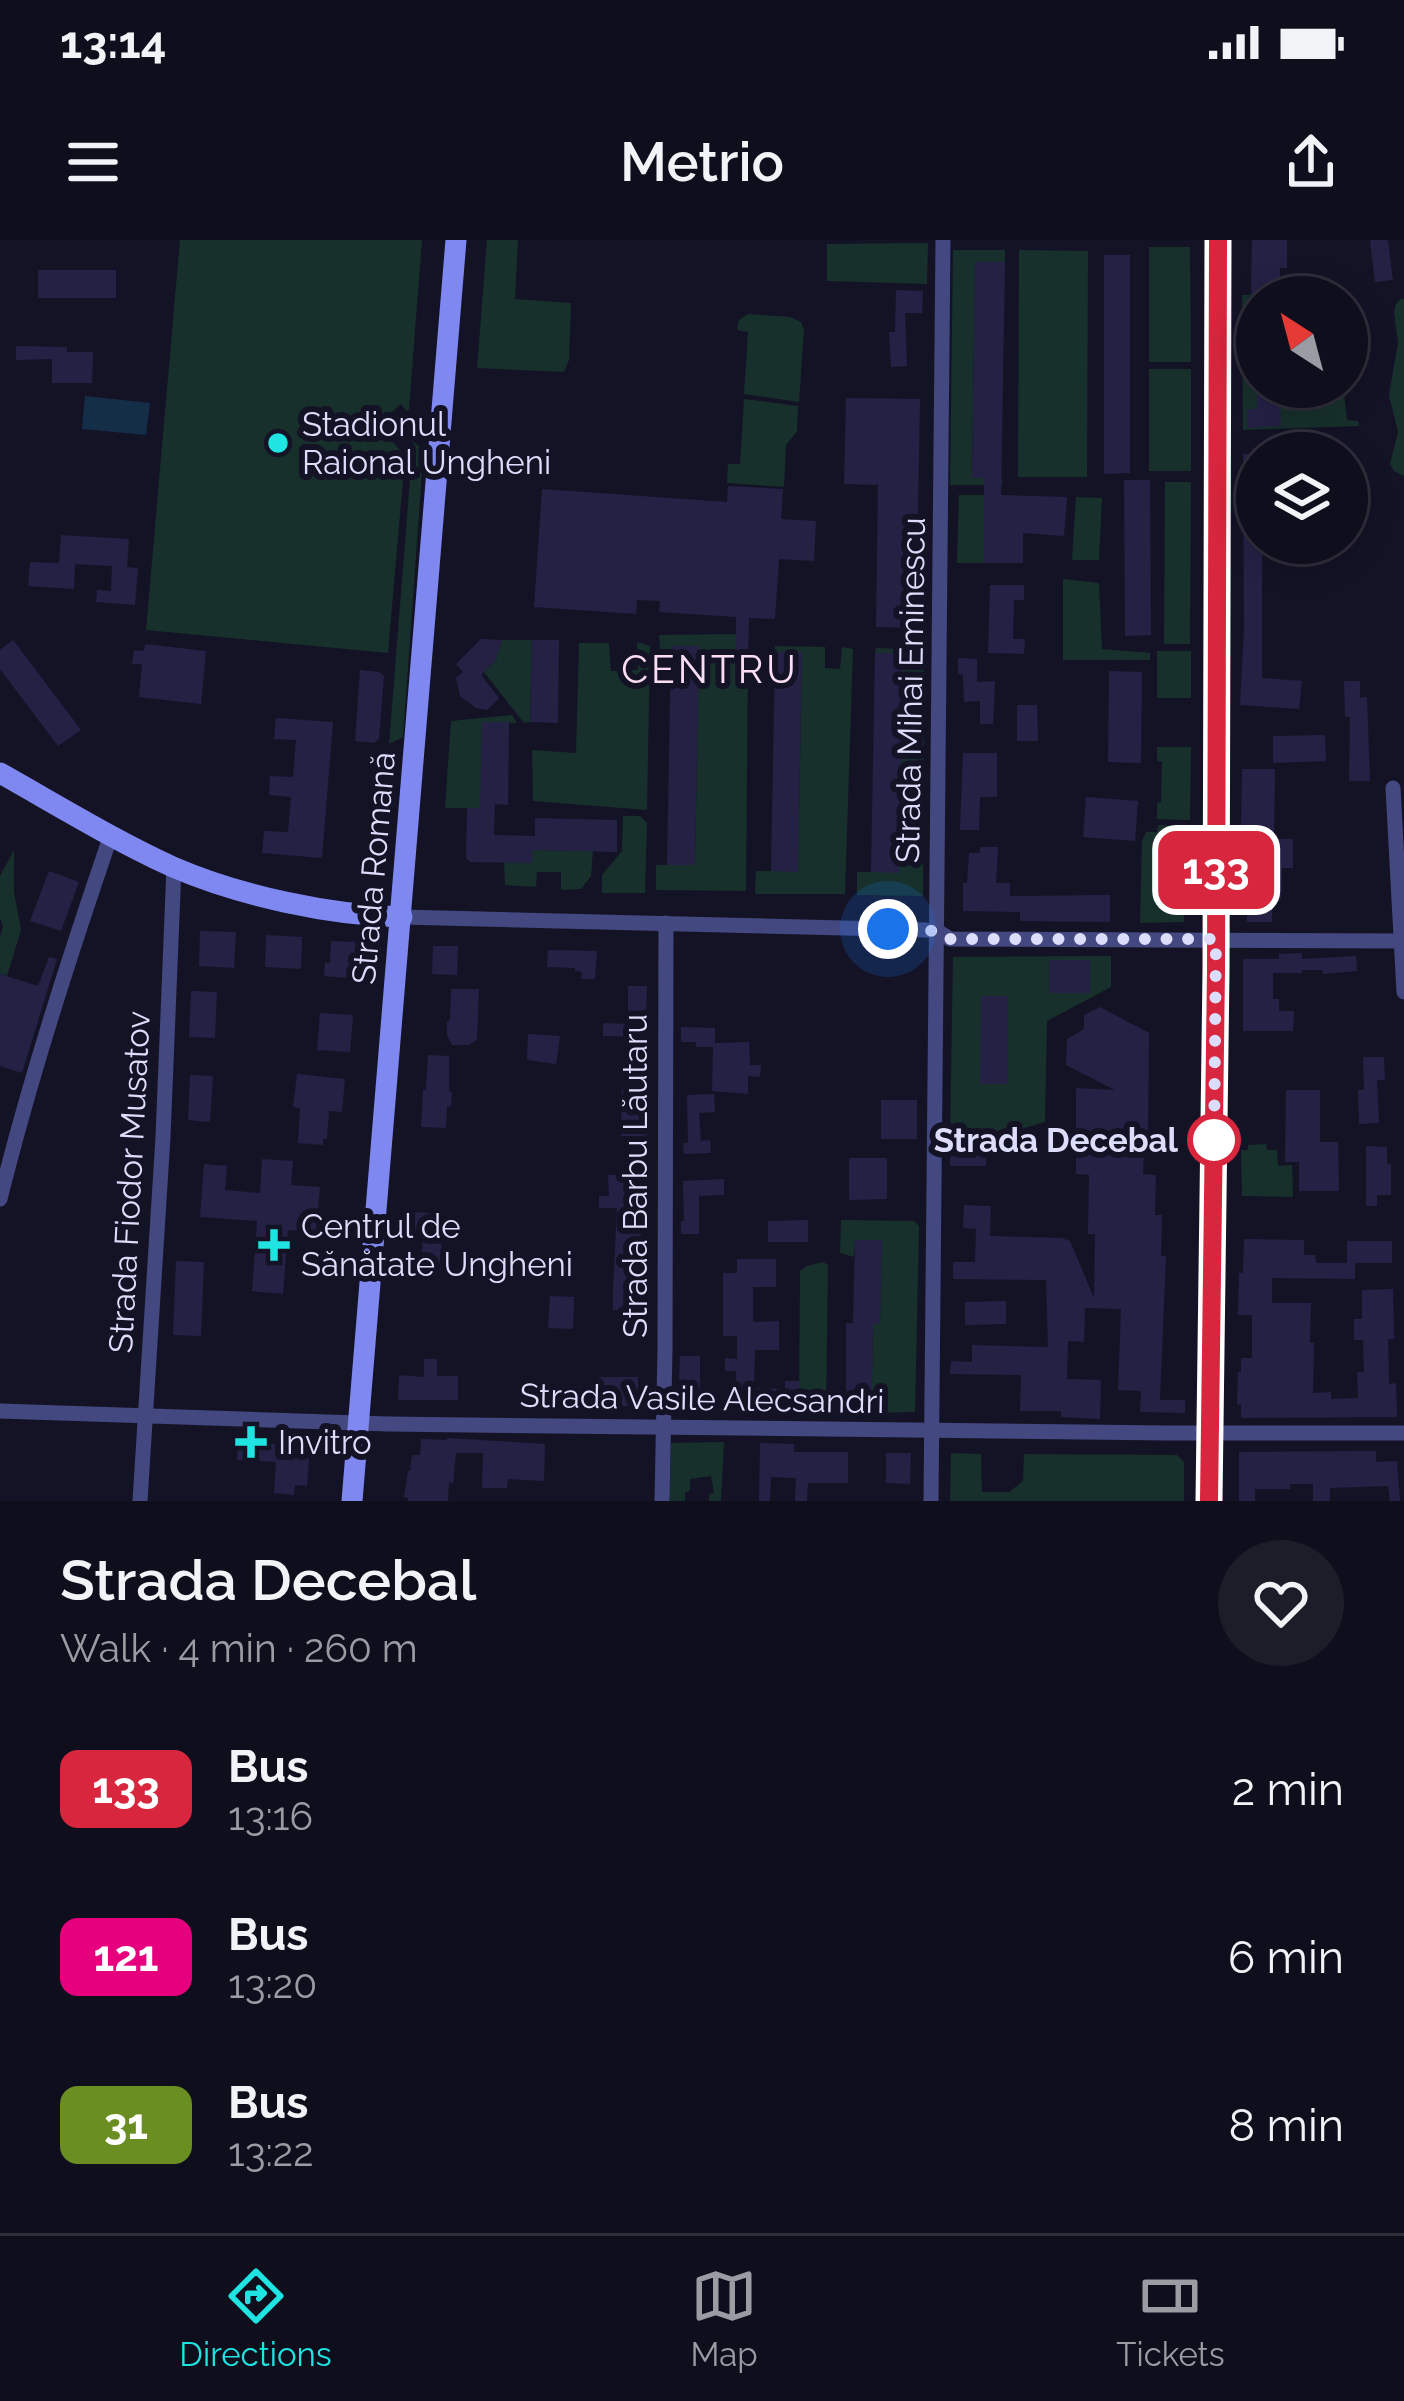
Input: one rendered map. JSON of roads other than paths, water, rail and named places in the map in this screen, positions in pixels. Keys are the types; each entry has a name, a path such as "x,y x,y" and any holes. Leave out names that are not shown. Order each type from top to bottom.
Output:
{"main road":[{"name":"Strada Romană","path":"352,1501 455,240"},
{"path":"0,773 174,867 289,902 401,917"}],"street":[{"name":"Strada Mihai Eminescu","path":"932,1501 943,240"},
{"path":"1209,1501 1218,240"},
{"path":"1393,788 1404,992"},
{"path":"0,1199 39,1052 111,835"},
{"name":"Strada Fiodor Musatov","path":"140,1501 174,867"},
{"path":"401,917 937,931 950,939 1401,940"},
{"name":"Strada Barbu Lăutaru","path":"662,1501 666,923"},
{"name":"Strada Vasile Alecsandri","path":"0,1411 359,1423 1404,1433"}],"water":[{"path":"85,396 150,403 146,435 82,429"}],"place":[{"name":"Stadionul Raional Ungheni","path":"278,443"},
{"name":"Strada Decebal","path":"1214,1140"},
{"name":"Centrul de Sănătate Ungheni","path":"274,1245"},
{"name":"Invitro","path":"251,1442"}],"district":[{"name":"CENTRU","path":"710,669"}]}
